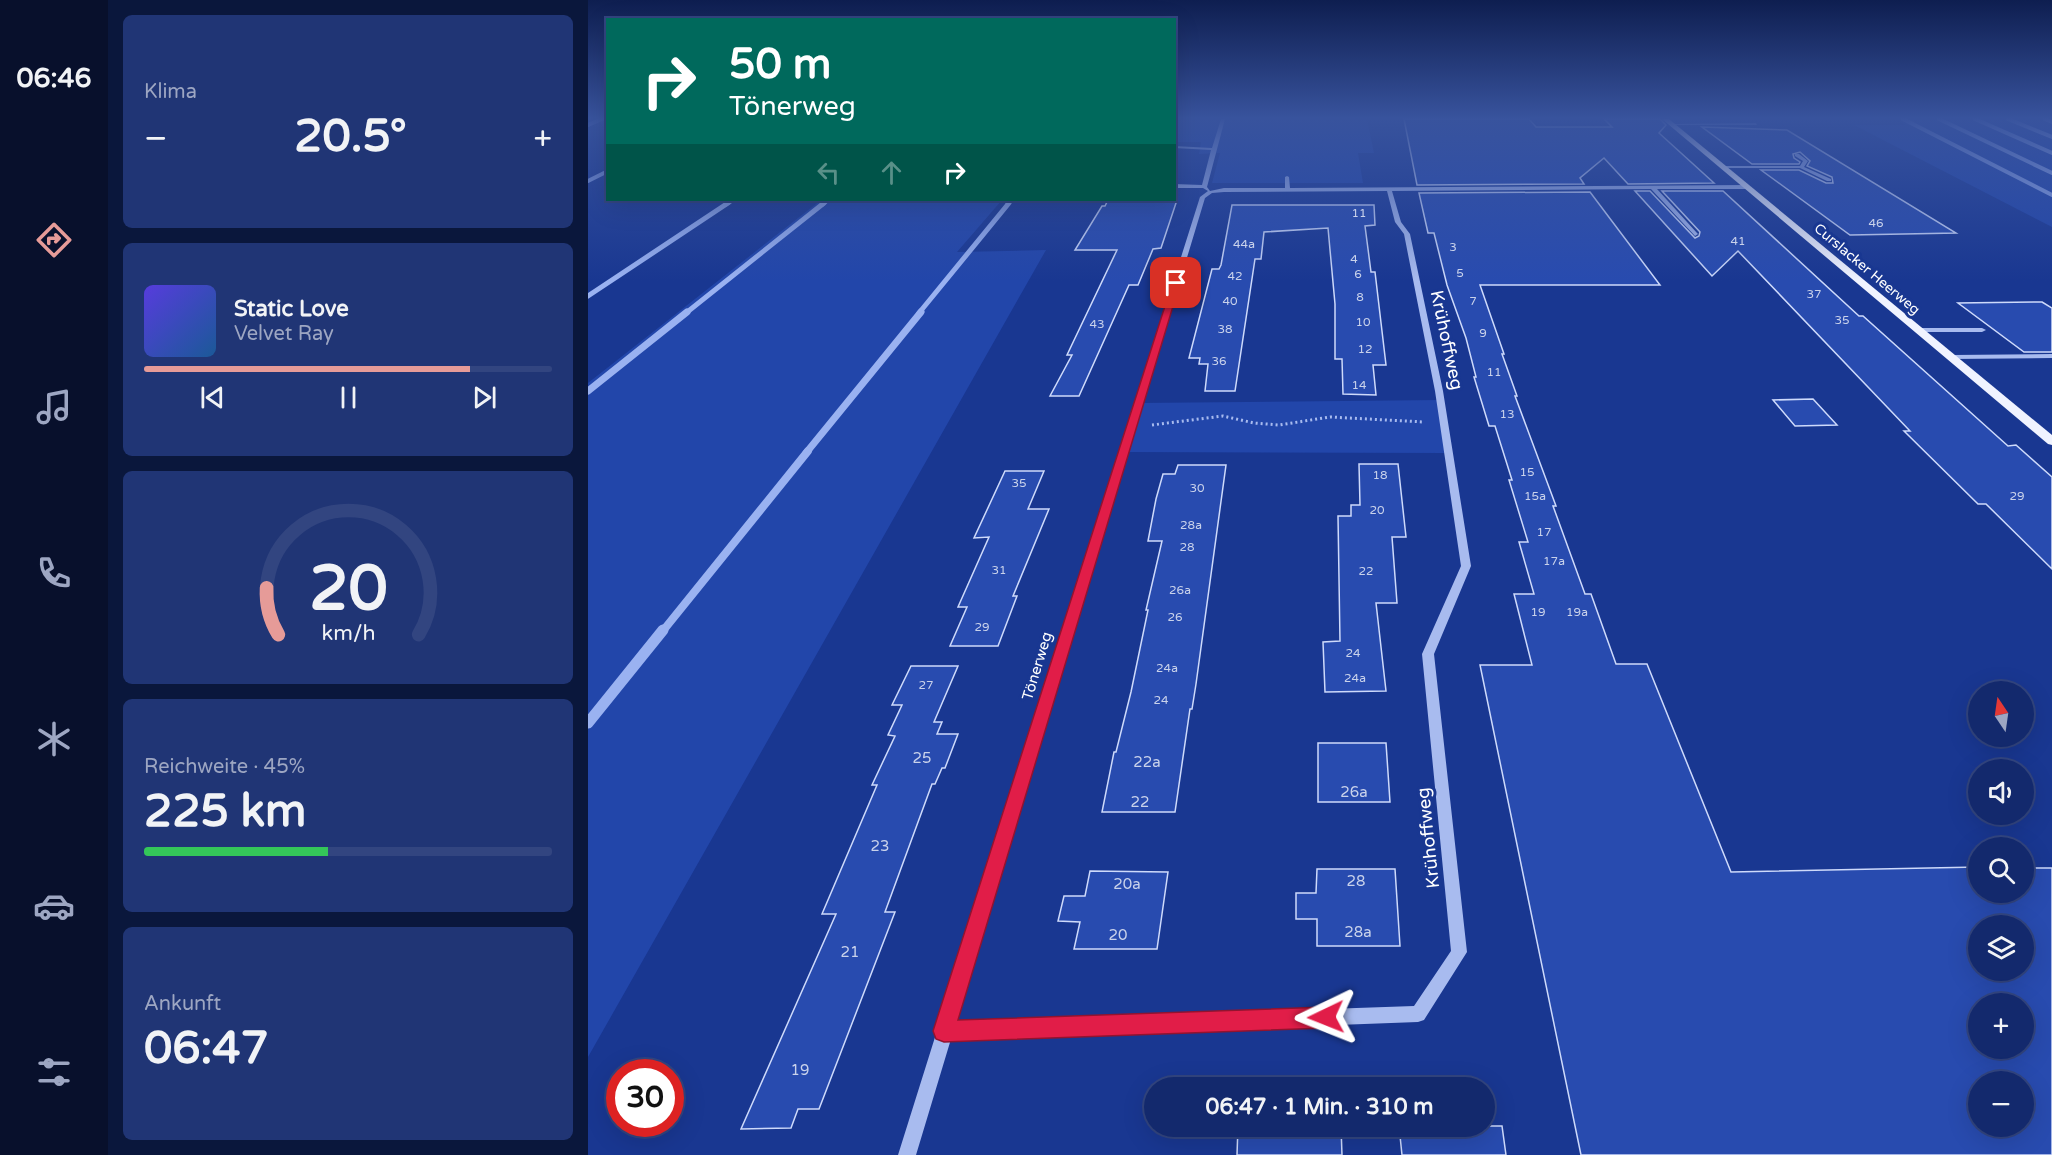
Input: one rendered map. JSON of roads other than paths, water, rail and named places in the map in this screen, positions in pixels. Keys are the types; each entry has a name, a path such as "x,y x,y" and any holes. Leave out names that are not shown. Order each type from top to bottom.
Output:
{"main road":[{"name":"Curslacker Heerweg","path":"1730,173 2052,441"}],"street":[{"name":"Tönerweg","path":"907,1155 1130,427 1207,189 1210,173"},
{"path":"1814,173 1829,180"},
{"path":"1287,177 1288,190"},
{"path":"1176,186 1288,190 1747,187"},
{"path":"1652,187 1695,234"},
{"name":"Krühoffweg","path":"944,1031 1418,1014 1459,952 1428,654 1466,566 1444,424 1407,234 1398,222 1389,189"},
{"path":"1919,330 1982,330"},
{"path":"1952,357 2052,356"},
{"path":"2041,431 2052,431"}],"waterway":[{"path":"588,181 604,173"},
{"path":"2009,173 2052,195"},
{"path":"725,205 731,201"},
{"path":"822,205 827,201"},
{"path":"1007,205 1010,201"},
{"path":"588,296 728,203"},
{"path":"686,313 824,203"},
{"path":"919,313 1009,203"},
{"path":"588,391 687,312"},
{"path":"806,453 921,312"},
{"path":"662,632 808,451"},
{"path":"588,723 663,630"}]}
